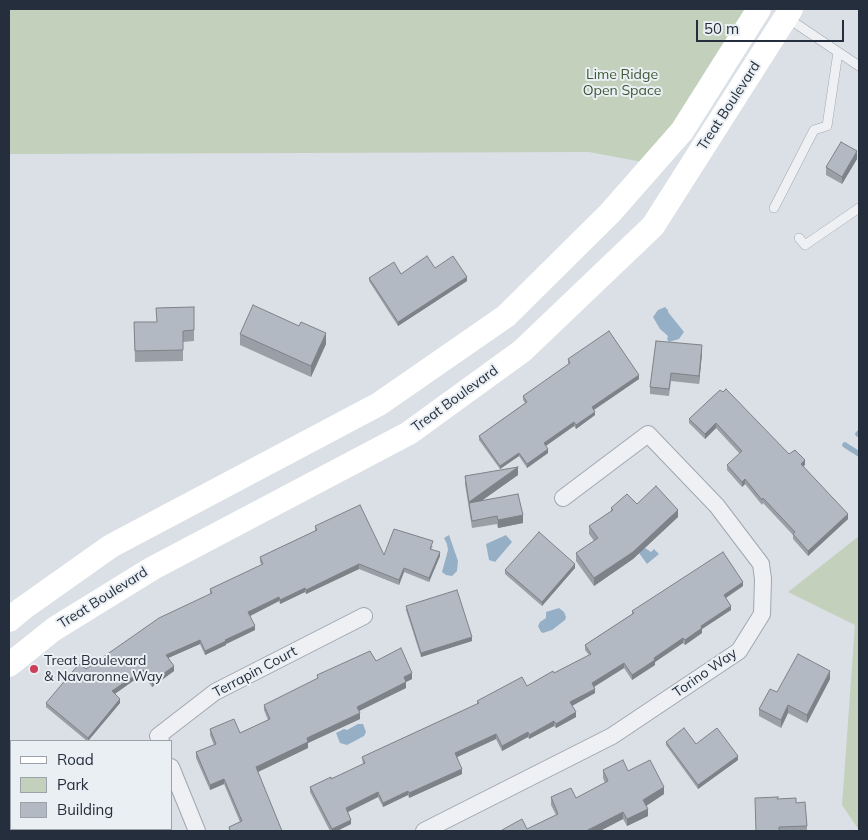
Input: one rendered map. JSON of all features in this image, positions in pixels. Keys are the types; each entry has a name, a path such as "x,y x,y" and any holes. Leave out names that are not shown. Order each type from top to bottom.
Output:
{"main road":[{"name":"Treat Boulevard","path":"9,620 111,546 379,404 506,316 610,213 682,131 759,9"},
{"name":"Treat Boulevard","path":"9,664 54,629 154,568 409,433 522,351 653,226 789,13"}],"street":[{"name":"Torino Way","path":"424,831 612,736 739,651 762,614 763,579 761,564 717,506 648,434 563,498"},
{"name":"Terrapin Court","path":"160,740 158,736 215,692 364,616"},
{"path":"172,770 196,831"}],"lane":[{"path":"789,13 838,52 859,66"},
{"path":"774,208 814,130 827,126 838,52"},
{"path":"798,238 805,245 859,208"}],"green space":[{"name":"Lime Ridge Open Space","path":"9,9 759,9 653,164 589,152 9,154"},
{"path":"859,536 859,830 842,805 855,625 788,592"}],"water":[{"path":"665,307 684,332 679,339 669,342 668,336 660,329 653,317 658,310"},
{"path":"449,535 458,561 457,571 452,576 442,572 448,550 444,538"},
{"path":"506,535 512,542 495,562 489,560 486,544"},
{"path":"637,540 651,552 654,549 659,554 647,564 634,546"},
{"path":"559,608 564,612 565,620 552,630 541,632 538,626 546,618 546,612"},
{"path":"358,724 363,724 366,732 364,736 347,745 340,743 336,733"}],"building":[{"path":"841,142 857,151 842,177 826,167"},
{"path":"427,256 435,268 453,256 467,277 398,322 369,278 394,262 401,274"},
{"path":"253,305 299,326 301,322 326,333 311,366 240,334"},
{"path":"194,307 194,330 183,331 183,350 135,351 134,322 157,322 156,308"},
{"path":"609,331 639,375 592,407 595,412 576,425 574,422 544,443 548,449 527,464 519,453 500,466 479,436 527,402 523,396 570,363 568,359"},
{"path":"656,341 702,345 699,376 671,373 669,389 650,387"},
{"path":"726,389 789,454 795,450 805,460 801,464 848,514 808,551 793,534 795,532 763,498 762,500 745,479 742,482 727,465 742,451 716,423 705,434 689,419 720,390 723,392"},
{"path":"518,467 469,502 465,476"},
{"path":"656,486 678,510 633,552 594,578 576,553 598,538 589,526 613,510 611,508 627,494 637,504"},
{"path":"518,494 523,515 498,520 497,516 472,521 469,503"},
{"path":"360,505 384,555 394,529 433,541 430,549 440,552 429,578 404,568 399,580 359,564 306,590 305,588 280,600 279,597 248,612 255,626 205,651 200,640 166,655 174,666 152,682 143,670 112,691 120,699 88,738 46,703 79,664 86,669 159,618 212,593 210,589 263,564 260,557 317,530 315,526"},
{"path":"539,532 575,564 542,602 505,570"},
{"path":"723,552 743,582 724,595 731,606 701,626 702,628 685,640 683,638 632,675 624,663 592,683 595,689 570,702 576,712 556,724 554,721 529,735 528,732 502,746 496,734 455,753 462,769 383,803 378,792 346,808 351,820 332,829 310,787 365,763 362,757 479,703 477,701 522,677 527,686 553,671 554,673 591,654 585,645 634,613 632,611"},
{"path":"457,590 472,637 421,653 406,606"},
{"path":"401,648 412,673 404,677 406,682 357,707 360,713 307,738 308,742 256,767 282,831 230,831 229,827 242,821 224,779 210,785 196,752 216,744 210,729 234,719 240,733 270,719 264,705 318,678 317,675 370,651 376,661"},
{"path":"798,654 830,671 807,715 788,705 781,720 759,709 770,689 777,692"},
{"path":"684,728 696,744 717,728 738,756 698,785 666,742"},
{"path":"623,760 628,771 650,760 664,787 643,800 648,809 627,819 623,812 586,831 502,831 522,819 527,829 558,814 551,797 571,788 576,798 608,781 603,770"},
{"path":"778,797 777,799 796,798 796,803 805,802 807,826 779,827 779,831 756,831 755,798"},
{"path":"104,830 154,831 104,831"}],"waterway":[{"path":"845,445 859,454"}],"place":[{"name":"Treat Boulevard & Navaronne Way","path":"34,669"}]}
